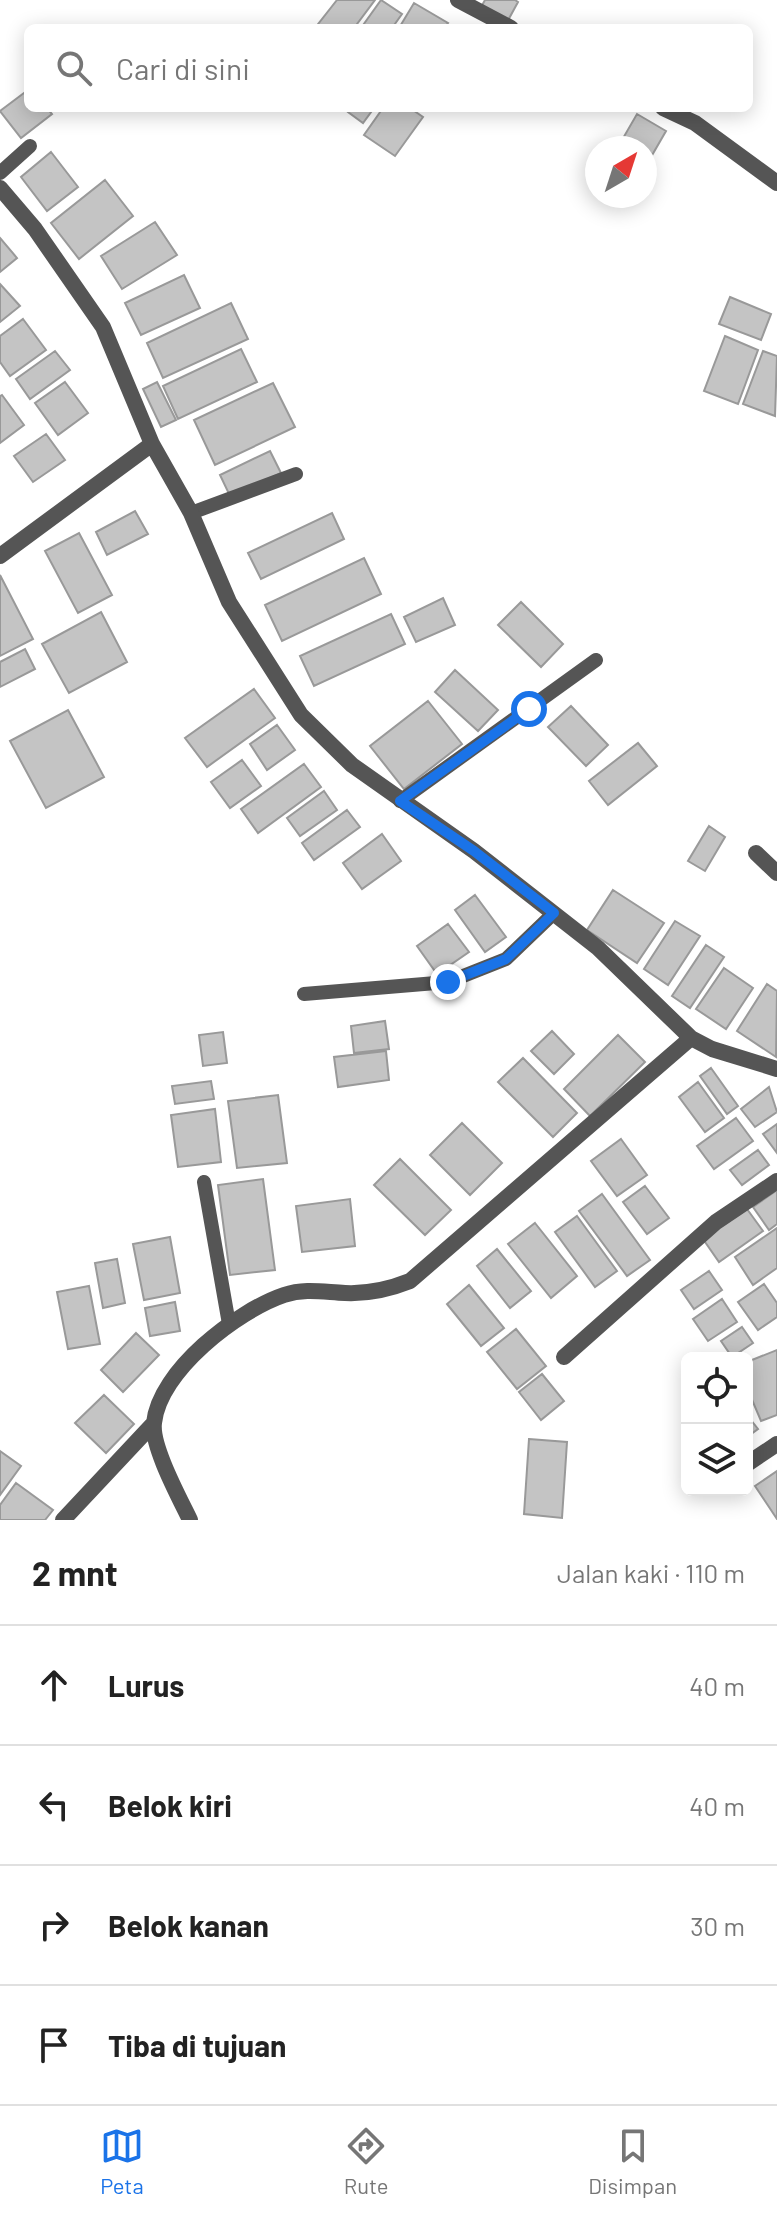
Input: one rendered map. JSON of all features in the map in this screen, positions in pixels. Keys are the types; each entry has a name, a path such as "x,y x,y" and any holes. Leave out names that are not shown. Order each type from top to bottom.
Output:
{"street":[{"path":"458,0 503,24"},
{"path":"672,112 695,123 777,183"},
{"path":"3,197 35,229 103,327 152,444 191,513 229,602 301,715 352,765 474,851 554,913 629,977 691,1038 712,1049 777,1069"},
{"path":"0,556 152,444"},
{"path":"756,853 777,873"},
{"path":"63,1520 153,1424 167,1388 198,1350 229,1324 284,1295 312,1289 346,1293 390,1289 410,1281 691,1038"},
{"path":"564,1357 716,1222 777,1181"},
{"path":"153,1424 164,1463 190,1520"},
{"path":"753,1460 777,1444"}],"lane":[{"path":"0,173 30,146"},
{"path":"191,513 296,474"},
{"path":"400,801 596,660"},
{"path":"304,994 448,982 506,959 554,913"},
{"path":"204,1182 229,1324"}],"building":[{"path":"337,0 375,0 357,24 318,24"},
{"path":"381,0 402,14 395,24 364,24"},
{"path":"485,0 518,2 506,24 480,9"},
{"path":"414,3 448,23 447,24 401,24"},
{"path":"24,93 24,112 52,114 21,138 0,111"},
{"path":"348,112 371,112 363,123"},
{"path":"380,112 416,112 423,117 395,156 364,135"},
{"path":"637,114 666,131 657,147 657,136 624,136"},
{"path":"51,152 78,187 47,211 21,177"},
{"path":"105,180 133,216 79,259 51,223"},
{"path":"155,222 177,255 122,289 101,256"},
{"path":"0,238 17,258 0,272"},
{"path":"184,275 200,308 141,335 125,303"},
{"path":"0,284 20,306 0,322"},
{"path":"730,297 771,314 761,340 719,324"},
{"path":"231,303 248,339 163,378 147,343"},
{"path":"23,319 46,350 10,376 0,362 0,336"},
{"path":"725,336 758,350 738,404 704,391"},
{"path":"241,349 257,382 178,419 163,386"},
{"path":"55,351 70,370 30,399 16,379"},
{"path":"763,351 777,356 775,416 743,404"},
{"path":"65,382 88,413 58,435 35,403"},
{"path":"157,382 176,420 161,427 143,389"},
{"path":"273,383 295,427 215,465 194,420"},
{"path":"0,396 24,425 0,443"},
{"path":"46,434 65,460 33,482 14,456"},
{"path":"270,451 281,473 230,496 220,475"},
{"path":"135,511 148,534 107,555 96,532"},
{"path":"332,513 344,539 261,579 248,553"},
{"path":"79,533 112,595 78,613 45,551"},
{"path":"364,558 381,594 282,641 265,605"},
{"path":"0,575 33,639 0,656"},
{"path":"443,598 455,625 416,642 404,617"},
{"path":"521,602 563,644 541,667 498,625"},
{"path":"101,612 127,662 69,693 42,644"},
{"path":"391,614 405,644 314,686 300,656"},
{"path":"25,649 35,669 0,687 0,662"},
{"path":"455,670 498,710 478,731 435,692"},
{"path":"254,689 275,718 207,767 185,738"},
{"path":"428,701 462,744 404,789 370,746"},
{"path":"571,706 608,745 586,766 548,727"},
{"path":"68,710 104,777 46,808 10,741"},
{"path":"277,725 295,750 267,770 250,744"},
{"path":"638,743 657,766 608,805 589,781"},
{"path":"242,760 261,786 230,808 211,782"},
{"path":"304,764 321,787 258,833 241,809"},
{"path":"324,791 337,810 300,836 287,818"},
{"path":"347,810 360,827 314,860 302,843"},
{"path":"709,826 725,837 705,871 688,861"},
{"path":"382,834 401,861 362,889 343,863"},
{"path":"613,890 664,923 637,963 587,930"},
{"path":"475,895 506,937 485,952 455,910"},
{"path":"675,921 700,936 668,985 644,969"},
{"path":"448,924 469,952 437,974 417,946"},
{"path":"706,945 724,957 690,1008 672,996"},
{"path":"724,968 753,988 726,1029 696,1009"},
{"path":"767,984 777,991 776,1057 737,1031"},
{"path":"385,1021 389,1049 354,1053 351,1026"},
{"path":"552,1031 574,1054 554,1074 531,1051"},
{"path":"223,1032 227,1063 203,1066 199,1035"},
{"path":"618,1035 645,1062 590,1116 564,1089"},
{"path":"386,1051 389,1080 338,1087 334,1057"},
{"path":"523,1058 577,1113 553,1137 498,1082"},
{"path":"711,1068 738,1106 727,1114 700,1076"},
{"path":"211,1081 214,1099 175,1104 172,1086"},
{"path":"698,1082 724,1118 705,1132 679,1097"},
{"path":"769,1087 777,1112 755,1127 741,1109"},
{"path":"278,1095 287,1163 237,1168 228,1101"},
{"path":"215,1109 221,1162 178,1167 171,1115"},
{"path":"736,1118 753,1141 714,1169 697,1146"},
{"path":"462,1123 502,1163 470,1195 430,1155"},
{"path":"777,1124 777,1153 763,1134"},
{"path":"621,1139 647,1175 617,1196 591,1161"},
{"path":"758,1150 769,1165 742,1185 730,1170"},
{"path":"400,1159 451,1210 425,1235 374,1185"},
{"path":"263,1179 275,1270 230,1275 218,1185"},
{"path":"645,1186 669,1218 647,1234 623,1202"},
{"path":"777,1190 777,1224 769,1230 753,1207"},
{"path":"602,1194 650,1260 627,1276 579,1211"},
{"path":"350,1199 355,1246 302,1252 296,1206"},
{"path":"747,1209 763,1231 719,1262 703,1239"},
{"path":"577,1216 617,1271 595,1287 555,1232"},
{"path":"535,1223 577,1276 551,1298 508,1244"},
{"path":"777,1228 777,1268 753,1285 735,1257"},
{"path":"170,1237 180,1293 144,1300 133,1244"},
{"path":"497,1249 531,1291 510,1308 477,1266"},
{"path":"117,1259 125,1303 103,1308 95,1263"},
{"path":"709,1271 722,1290 694,1309 681,1290"},
{"path":"764,1284 777,1303 777,1317 758,1330 738,1302"},
{"path":"469,1285 504,1328 481,1346 447,1304"},
{"path":"89,1286 100,1344 68,1349 57,1292"},
{"path":"722,1299 737,1322 708,1341 693,1319"},
{"path":"175,1302 180,1331 150,1336 145,1308"},
{"path":"742,1327 753,1343 740,1352 729,1352 721,1341"},
{"path":"516,1329 546,1366 517,1389 487,1352"},
{"path":"136,1333 159,1355 123,1392 101,1370"},
{"path":"777,1350 777,1415 761,1421 753,1402 753,1360"},
{"path":"542,1374 564,1401 541,1420 519,1392"},
{"path":"104,1395 134,1424 106,1453 75,1423"},
{"path":"529,1439 567,1442 562,1518 524,1514"},
{"path":"0,1451 21,1466 0,1495"},
{"path":"777,1471 777,1519 755,1486"},
{"path":"16,1483 53,1510 45,1520 0,1520 0,1505"}],"route":[{"path":"448,982 506,959 554,913 474,851 400,801 529,709"}]}
